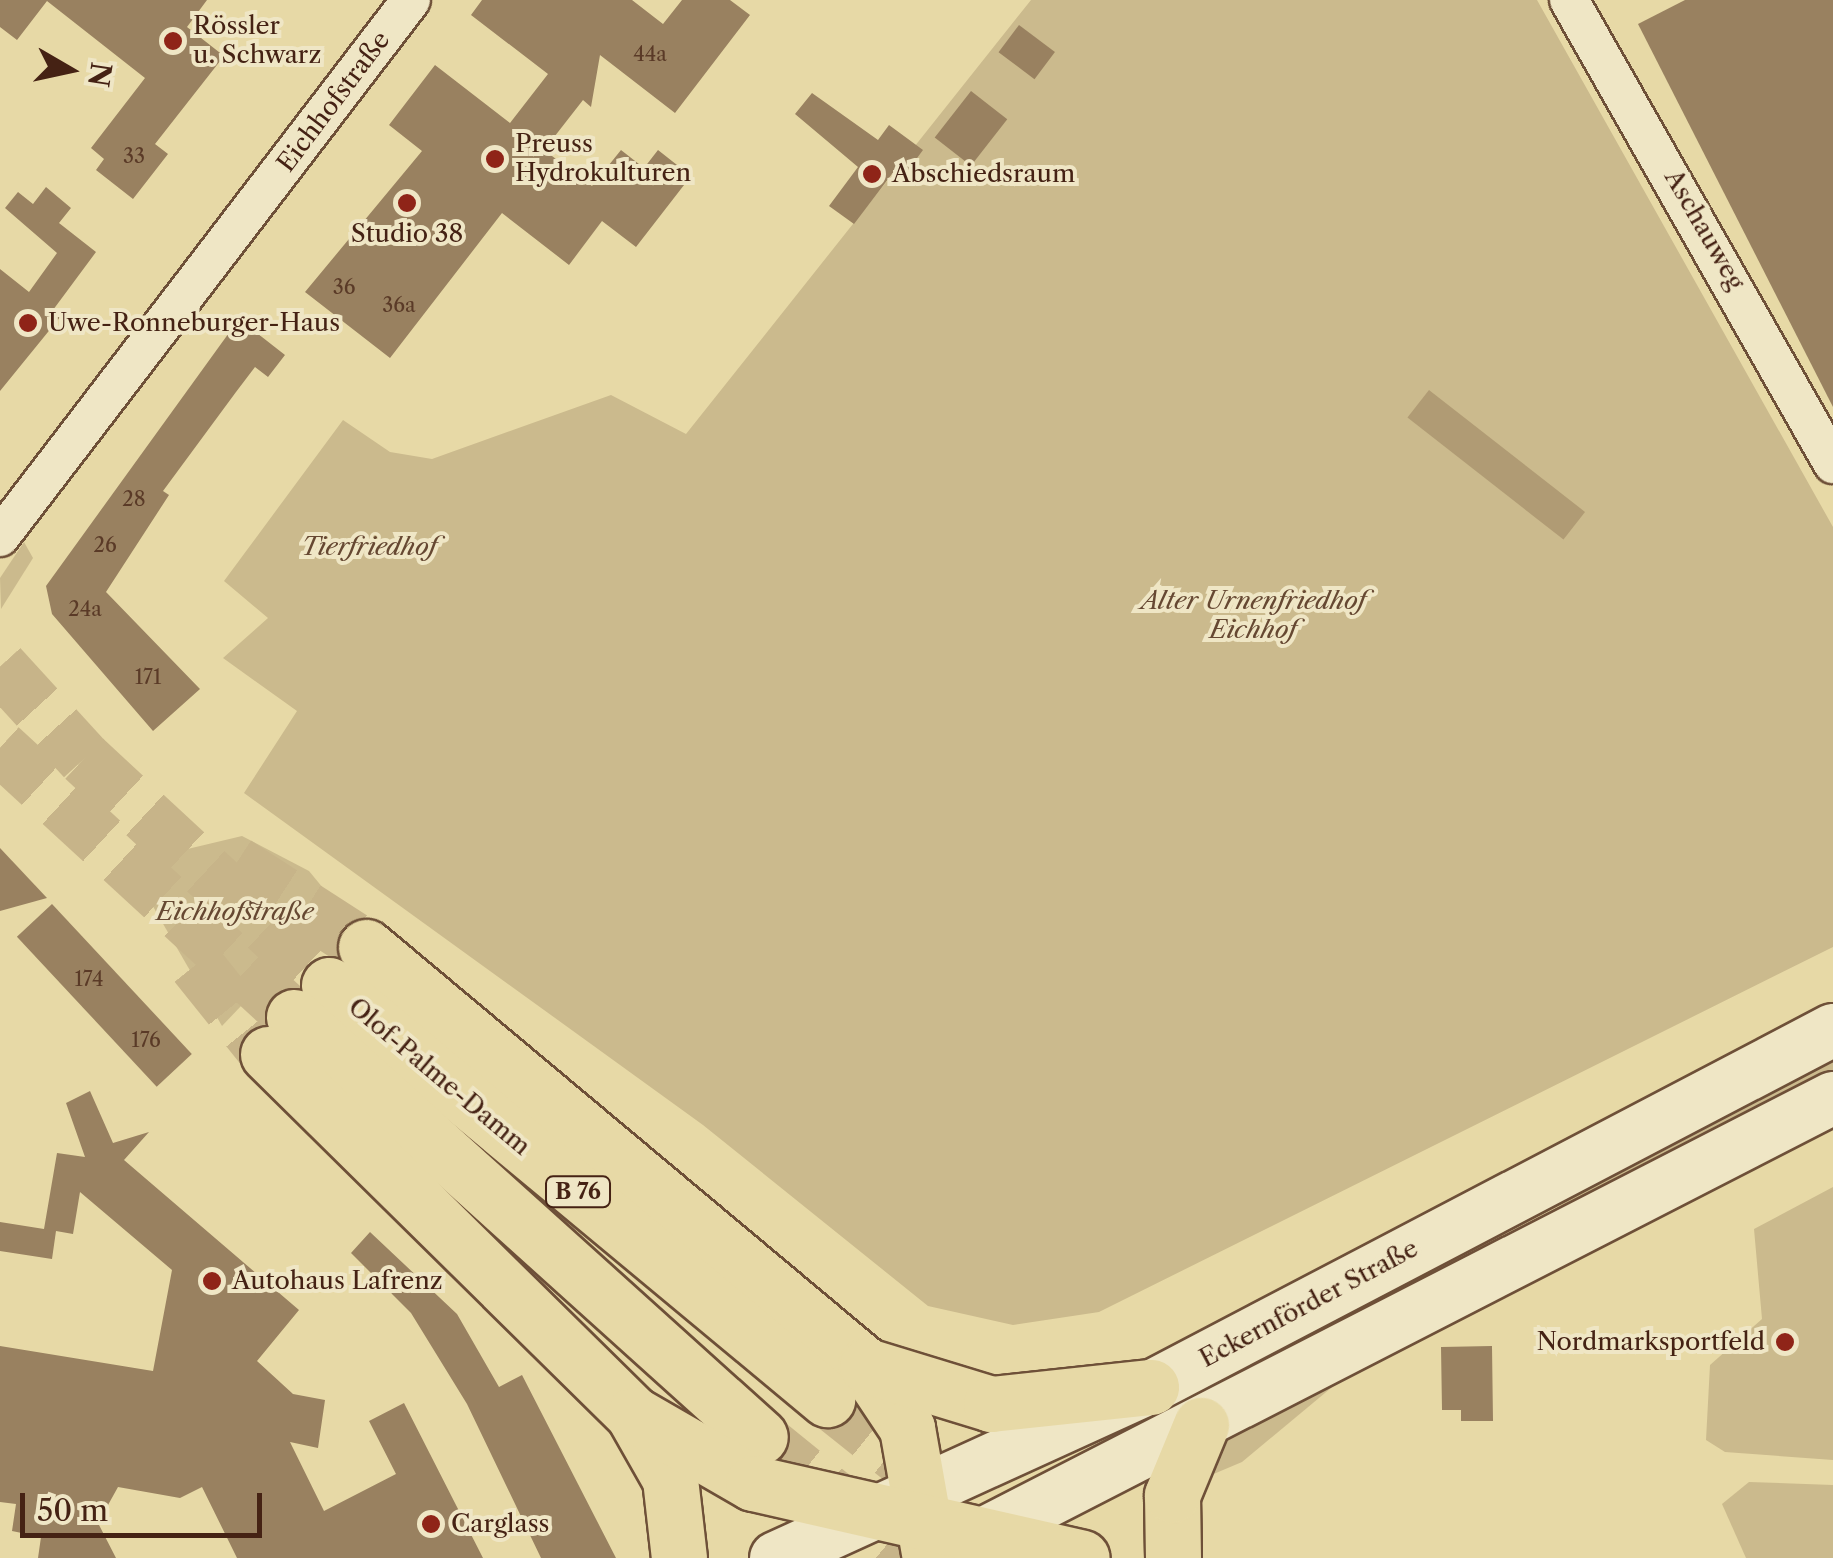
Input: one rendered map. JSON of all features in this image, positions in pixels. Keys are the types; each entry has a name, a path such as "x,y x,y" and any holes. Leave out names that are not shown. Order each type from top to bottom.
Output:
{"highway":[{"path":"366,947 846,1382 900,1410 939,1534"},
{"path":"297,1018 633,1414 674,1492 679,1558"},
{"name":"Olof-Palme-Damm","path":"297,1018 846,1382"},
{"name":"Olof-Palme-Damm","path":"297,1018 760,1437"},
{"path":"846,1382 990,1404 1151,1386"},
{"path":"633,1414 752,1483 939,1534 1082,1558"},
{"path":"1174,1558 1172,1495 1201,1425"}],"main road":[{"name":"Eckernförder Straße","path":"939,1534 1151,1386 1833,1030"},
{"path":"939,1534 1201,1425 1833,1098"},
{"path":"776,1558 870,1514"}],"street":[{"name":"Eichhofstraße","path":"0,537 412,0"},
{"name":"Aschauweg","path":"1569,0 1833,464"}],"green space":[{"name":"Alter Urnenfriedhof Eichhof","path":"1031,0 1537,0 1833,527 1833,947 1099,1312 1013,1325 928,1306 703,1125 244,793 297,711 223,658 268,618 224,581 343,420 390,452 432,459 611,395 686,434"},
{"path":"24,542 33,558 1,609 0,578"},
{"name":"Eichhofstraße","path":"242,836 309,871 337,905 222,1026 147,896 175,852"},
{"path":"1833,1054 1833,1081 1480,1257 1658,1143"},
{"name":"Nordmarksportfeld","path":"1833,1187 1833,1460 1725,1452 1706,1440 1710,1365 1762,1319 1754,1229"},
{"path":"1355,1368 1242,1462 1197,1481 1226,1439"},
{"path":"1749,1482 1833,1485 1833,1558 1746,1558 1722,1504"}],"shaded area":[{"path":"1429,390 1585,512 1563,539 1407,418"}],"building":[{"path":"0,0 207,0 187,27 224,56 155,144 168,154 133,199 96,170 104,159 91,148 145,78 47,1 17,40 0,27"},
{"path":"482,0 632,0 663,24 682,0 730,0 750,15 675,113 600,55 591,107 583,100 544,150 592,186 621,150 644,168 658,150 691,176 636,247 602,221 569,265 502,213 390,358 305,292 422,151 389,125 435,65 510,123 548,74 471,15"},
{"path":"1685,0 1833,0 1833,407 1638,24"},
{"path":"1019,25 1055,52 1034,79 999,52"},
{"path":"971,91 1007,119 971,166 935,137"},
{"path":"812,93 878,140 889,125 923,150 903,177 895,170 854,224 829,206 858,167 795,114"},
{"path":"46,187 71,208 59,223 96,252 53,310 61,316 0,391 0,269 29,292 57,253 5,208 18,192 33,204"},
{"path":"239,319 285,355 268,377 255,367 236,392 163,491 169,495 106,592 200,689 153,731 52,614 46,586"},
{"path":"0,848 47,898 0,911"},
{"path":"52,904 192,1054 157,1087 17,937"},
{"path":"90,1091 113,1143 149,1132 124,1160 299,1310 257,1361 293,1394 325,1400 318,1448 290,1442 324,1511 396,1474 369,1421 404,1403 483,1558 237,1558 202,1487 180,1498 118,1487 98,1523 116,1558 38,1558 41,1537 12,1531 16,1504 0,1502 0,1346 153,1371 172,1270 80,1192 73,1234 56,1231 52,1259 0,1251 0,1222 44,1229 57,1153 85,1157 66,1103"},
{"path":"370,1232 457,1314 499,1387 522,1375 616,1558 541,1558 467,1404 411,1313 351,1253"},
{"path":"1492,1346 1493,1421 1461,1421 1461,1410 1442,1410 1441,1347"}],"tunnel":[{"path":"0,666 84,758 329,985"},
{"path":"0,747 294,1017"},
{"path":"236,863 366,947"},
{"path":"196,964 268,1054"},
{"path":"827,1399 941,1490"},
{"path":"760,1437 909,1558"}],"place":[{"name":"Rössler u. Schwarz","path":"173,41"},
{"name":"Preuss Hydrokulturen","path":"495,159"},
{"name":"Abschiedsraum","path":"872,174"},
{"name":"Studio 38","path":"407,203"},
{"name":"Uwe-Ronneburger-Haus","path":"28,323"},
{"name":"Autohaus Lafrenz","path":"212,1281"},
{"name":"Nordmarksportfeld","path":"1785,1342"},
{"name":"Carglass","path":"431,1524"}],"park label":[{"name":"Tierfriedhof","path":"369,547"}]}
